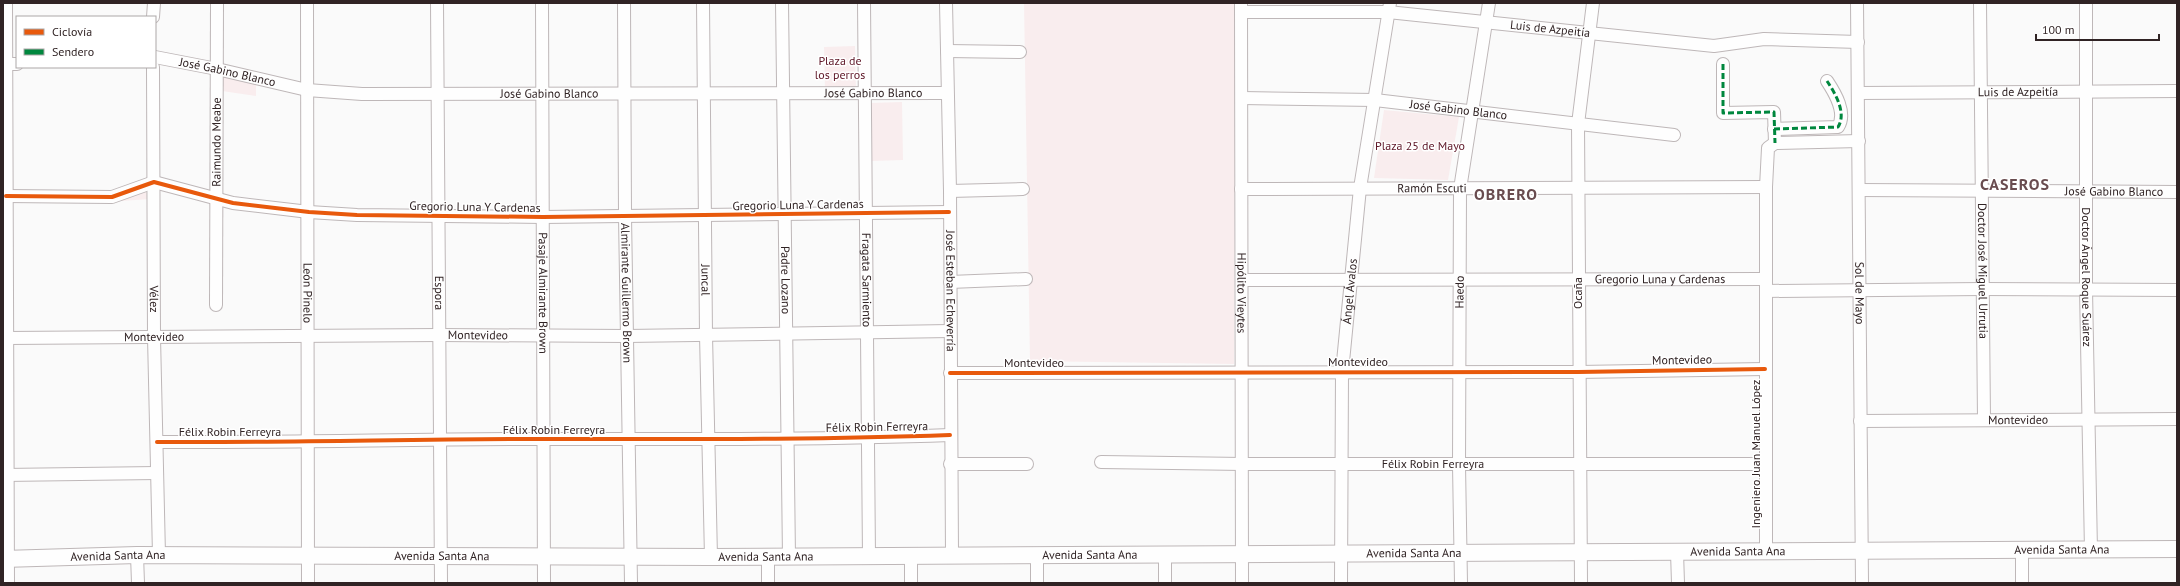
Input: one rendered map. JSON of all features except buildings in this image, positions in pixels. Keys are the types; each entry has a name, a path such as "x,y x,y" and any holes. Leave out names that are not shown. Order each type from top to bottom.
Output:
{"main road":[{"path":"4,10 11,64 4,127 6,196 4,558 6,583"},
{"name":"Avenida Santa Ana","path":"4,558 137,555 441,558 869,557 911,555 1242,556 1580,552 2091,551 2177,549"}],"street":[{"path":"154,3 154,16"},
{"name":"Raimundo Meabe","path":"216,304 217,3"},
{"name":"León Pinelo","path":"307,3 309,212 308,583"},
{"name":"Espora","path":"437,3 437,217 441,441 441,583"},
{"name":"Pasaje Almirante Brown","path":"542,3 544,583"},
{"name":"Almirante Guillermo Brown","path":"624,3 625,216 631,583"},
{"name":"Juncal","path":"702,3 705,94 706,335 711,557"},
{"name":"Padre Lozano","path":"782,3 783,215 789,557"},
{"name":"Fragata Sarmiento","path":"864,3 869,557"},
{"name":"José Esteban Echeverría","path":"946,3 950,191 950,464 952,555"},
{"name":"Haedo","path":"1461,583 1459,465 1460,189 1489,3"},
{"name":"Ocaña","path":"1581,583 1578,372 1578,124 1593,3"},
{"name":"Sol de Mayo","path":"1857,3 1862,583"},
{"name":"Doctor José Miguel Urrutia","path":"1980,3 1984,419"},
{"name":"Doctor Ángel Roque Suárez","path":"2086,3 2086,290 2091,551"},
{"name":"Luis de Azpeitía","path":"1241,8 1389,8 1589,34 1714,46 1764,39 1858,42"},
{"name":"Hipólito Vieytes","path":"1241,8 1243,464 1242,583"},
{"name":"Ángel Ávalos","path":"1341,583 1342,372 1360,188 1389,8"},
{"path":"947,51 1020,52"},
{"name":"José Gabino Blanco","path":"156,56 307,90 362,94 783,95 947,93"},
{"path":"1723,64 1723,114 1774,112 1775,143 1858,141"},
{"name":"Vélez","path":"154,68 154,336 159,555"},
{"path":"1774,129 1838,127 1840,124 1838,99 1827,81"},
{"name":"Luis de Azpeitía","path":"1858,93 2087,93 2177,91"},
{"name":"José Gabino Blanco","path":"1242,98 1375,100 1674,135"},
{"name":"Ingeniero Juan Manuel López","path":"1766,552 1766,187 1768,148 1775,143"},
{"path":"6,196 112,198 154,182"},
{"name":"Gregorio Luna Y Cardenas","path":"154,182 216,200 309,212 437,217 543,218 949,212"},
{"name":"Ramón Escuti","path":"1241,189 1578,189 1766,187"},
{"path":"950,191 1023,189"},
{"name":"José Gabino Blanco","path":"1859,190 1981,189 2177,192"},
{"name":"Gregorio Luna y Cardenas","path":"1242,280 1578,279 1766,285 1859,290 2177,290"},
{"path":"950,282 1026,280"},
{"name":"Montevideo","path":"6,338 439,335 627,336 950,331"},
{"name":"Montevideo","path":"950,373 1578,372 1765,369"},
{"name":"Montevideo","path":"1860,421 1984,419 2177,419"},
{"name":"Félix Robin Ferreyra","path":"157,442 308,443 543,439 709,441 950,435"},
{"name":"Félix Robin Ferreyra","path":"1101,462 1459,465 1765,464"},
{"path":"950,464 1027,464"},
{"path":"4,475 157,473"},
{"path":"2022,551 2022,583"},
{"path":"1677,552 1678,583"},
{"path":"137,555 138,583"},
{"path":"911,555 911,583"},
{"path":"1037,556 1037,583"},
{"path":"1165,556 1165,583"},
{"path":"768,557 768,583"}],"green space":[{"path":"1024,3 1235,3 1234,364 1030,361"},
{"name":"Plaza de los perros","path":"855,46 856,88 825,89 824,47"},
{"path":"222,76 256,82 256,96 222,91"},
{"path":"902,102 903,160 871,161 870,103"},
{"name":"Plaza 25 de Mayo","path":"1384,110 1459,117 1448,180 1374,178"},
{"path":"151,187 150,199 121,201 121,198"}],"marked path":[{"path":"1723,64 1723,113 1774,112 1775,143"},
{"path":"1774,129 1838,127 1841,109 1827,81"}],"cycle path":[{"path":"6,196 112,197 154,182 233,203 309,212 357,215 543,217 949,212"},
{"path":"950,373 1578,372 1765,369"},
{"path":"157,442 696,439 950,435"}],"district":[{"name":"CASEROS","path":"2015,184"},
{"name":"OBRERO","path":"1506,194"}]}
